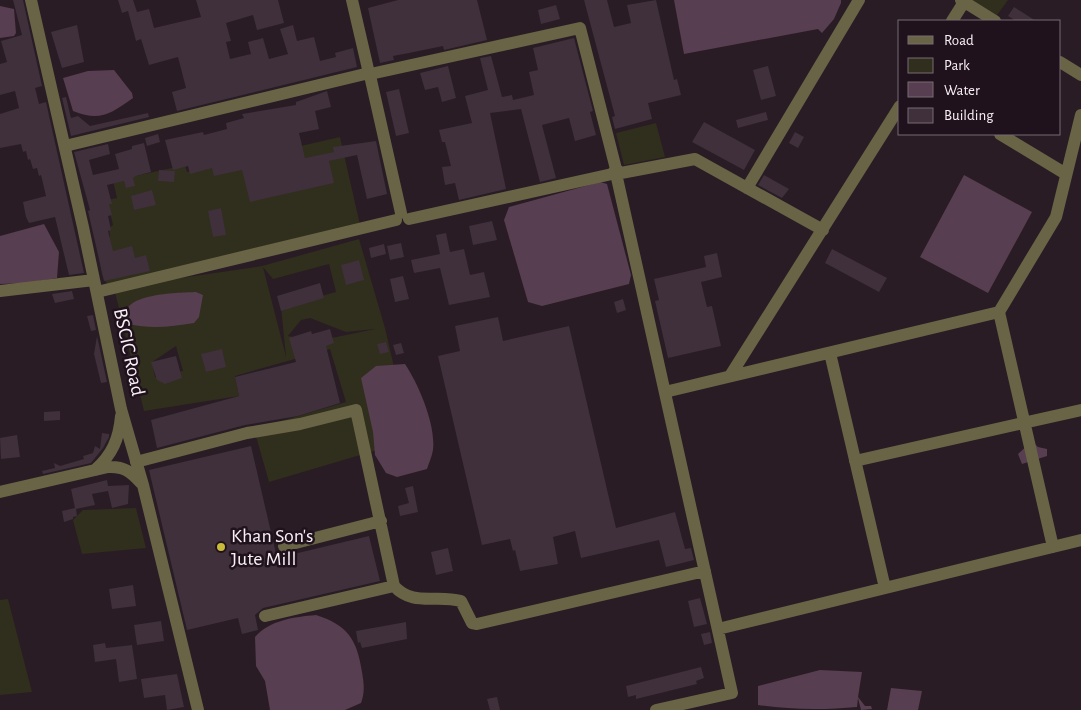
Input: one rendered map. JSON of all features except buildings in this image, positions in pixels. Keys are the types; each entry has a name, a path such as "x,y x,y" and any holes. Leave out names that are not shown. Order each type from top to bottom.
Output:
{"street":[{"name":"BSCIC Road","path":"32,0 96,286 121,409 143,485 198,710"},
{"path":"352,0 402,217"},
{"path":"747,188 859,0"},
{"path":"952,20 962,1 993,20"},
{"path":"65,146 370,74 580,28 616,173 732,693 656,710"},
{"path":"1061,63 1081,75"},
{"path":"730,376 898,109"},
{"path":"1053,547 999,312 1056,217 1081,115"},
{"path":"1002,135 1066,174"},
{"path":"0,291 96,286 402,217 695,158 823,230"},
{"path":"665,392 999,312"},
{"path":"830,353 885,588"},
{"path":"95,470 111,454 117,440 121,409"},
{"path":"136,462 247,433 300,424 356,410 394,586 403,595 412,599 450,598 461,601 472,623 477,624 705,571"},
{"path":"856,461 1081,410"},
{"path":"0,492 95,470 118,467 130,472 143,485"},
{"path":"284,546 381,521"},
{"path":"718,630 1081,540"},
{"path":"265,616 394,586"}],"green space":[{"path":"971,0 1008,0 997,15"},
{"path":"656,123 665,157 624,165 616,133"},
{"path":"340,137 361,229 109,287 102,275 99,256 110,237 109,228 113,225 107,200 117,198 113,181 185,165 187,172"},
{"path":"359,239 385,328 411,440 269,482 254,429 346,402 330,349 235,376 239,396 144,411 115,292 160,281 262,266","holes":["329,264 336,292 281,307 286,357 263,267 273,279","310,318 346,332 375,329 317,341 288,336 301,320","176,346 183,371 155,377 152,362"]},
{"path":"136,508 146,548 82,554 73,520 83,510"},
{"path":"8,599 32,692 0,695 0,600"}],"water":[{"path":"674,0 841,0 841,3 834,19 822,33 818,29 684,54"},
{"path":"0,6 14,9 16,33 14,36 0,38"},
{"path":"114,70 132,93 133,98 104,115 91,116 73,111 63,78 88,71"},
{"path":"964,175 1032,212 988,293 920,257"},
{"path":"600,182 607,184 631,275 629,284 542,306 528,302 504,220 509,207"},
{"path":"44,224 59,252 57,278 26,283 0,284 0,236"},
{"path":"196,292 203,295 199,317 194,323 161,327 144,327 128,324 126,314 129,306 137,301 162,294"},
{"path":"405,364 416,383 429,417 432,429 433,450 427,469 397,477 386,473 375,455 373,432 361,378 376,366"},
{"path":"1032,441 1038,447 1047,449 1047,456 1022,464 1018,454"},
{"path":"316,615 327,619 343,629 354,643 360,661 363,680 364,692 361,703 345,710 270,710 265,681 256,666 255,637 261,631 283,620"},
{"path":"820,670 862,672 858,697 865,706 871,706 872,709 861,710 858,698 857,707 845,708 795,709 758,705 758,686"},
{"path":"891,688 922,691 918,710 887,710"}],"place":[{"name":"Khan Son's Jute Mill","path":"221,547"}]}
